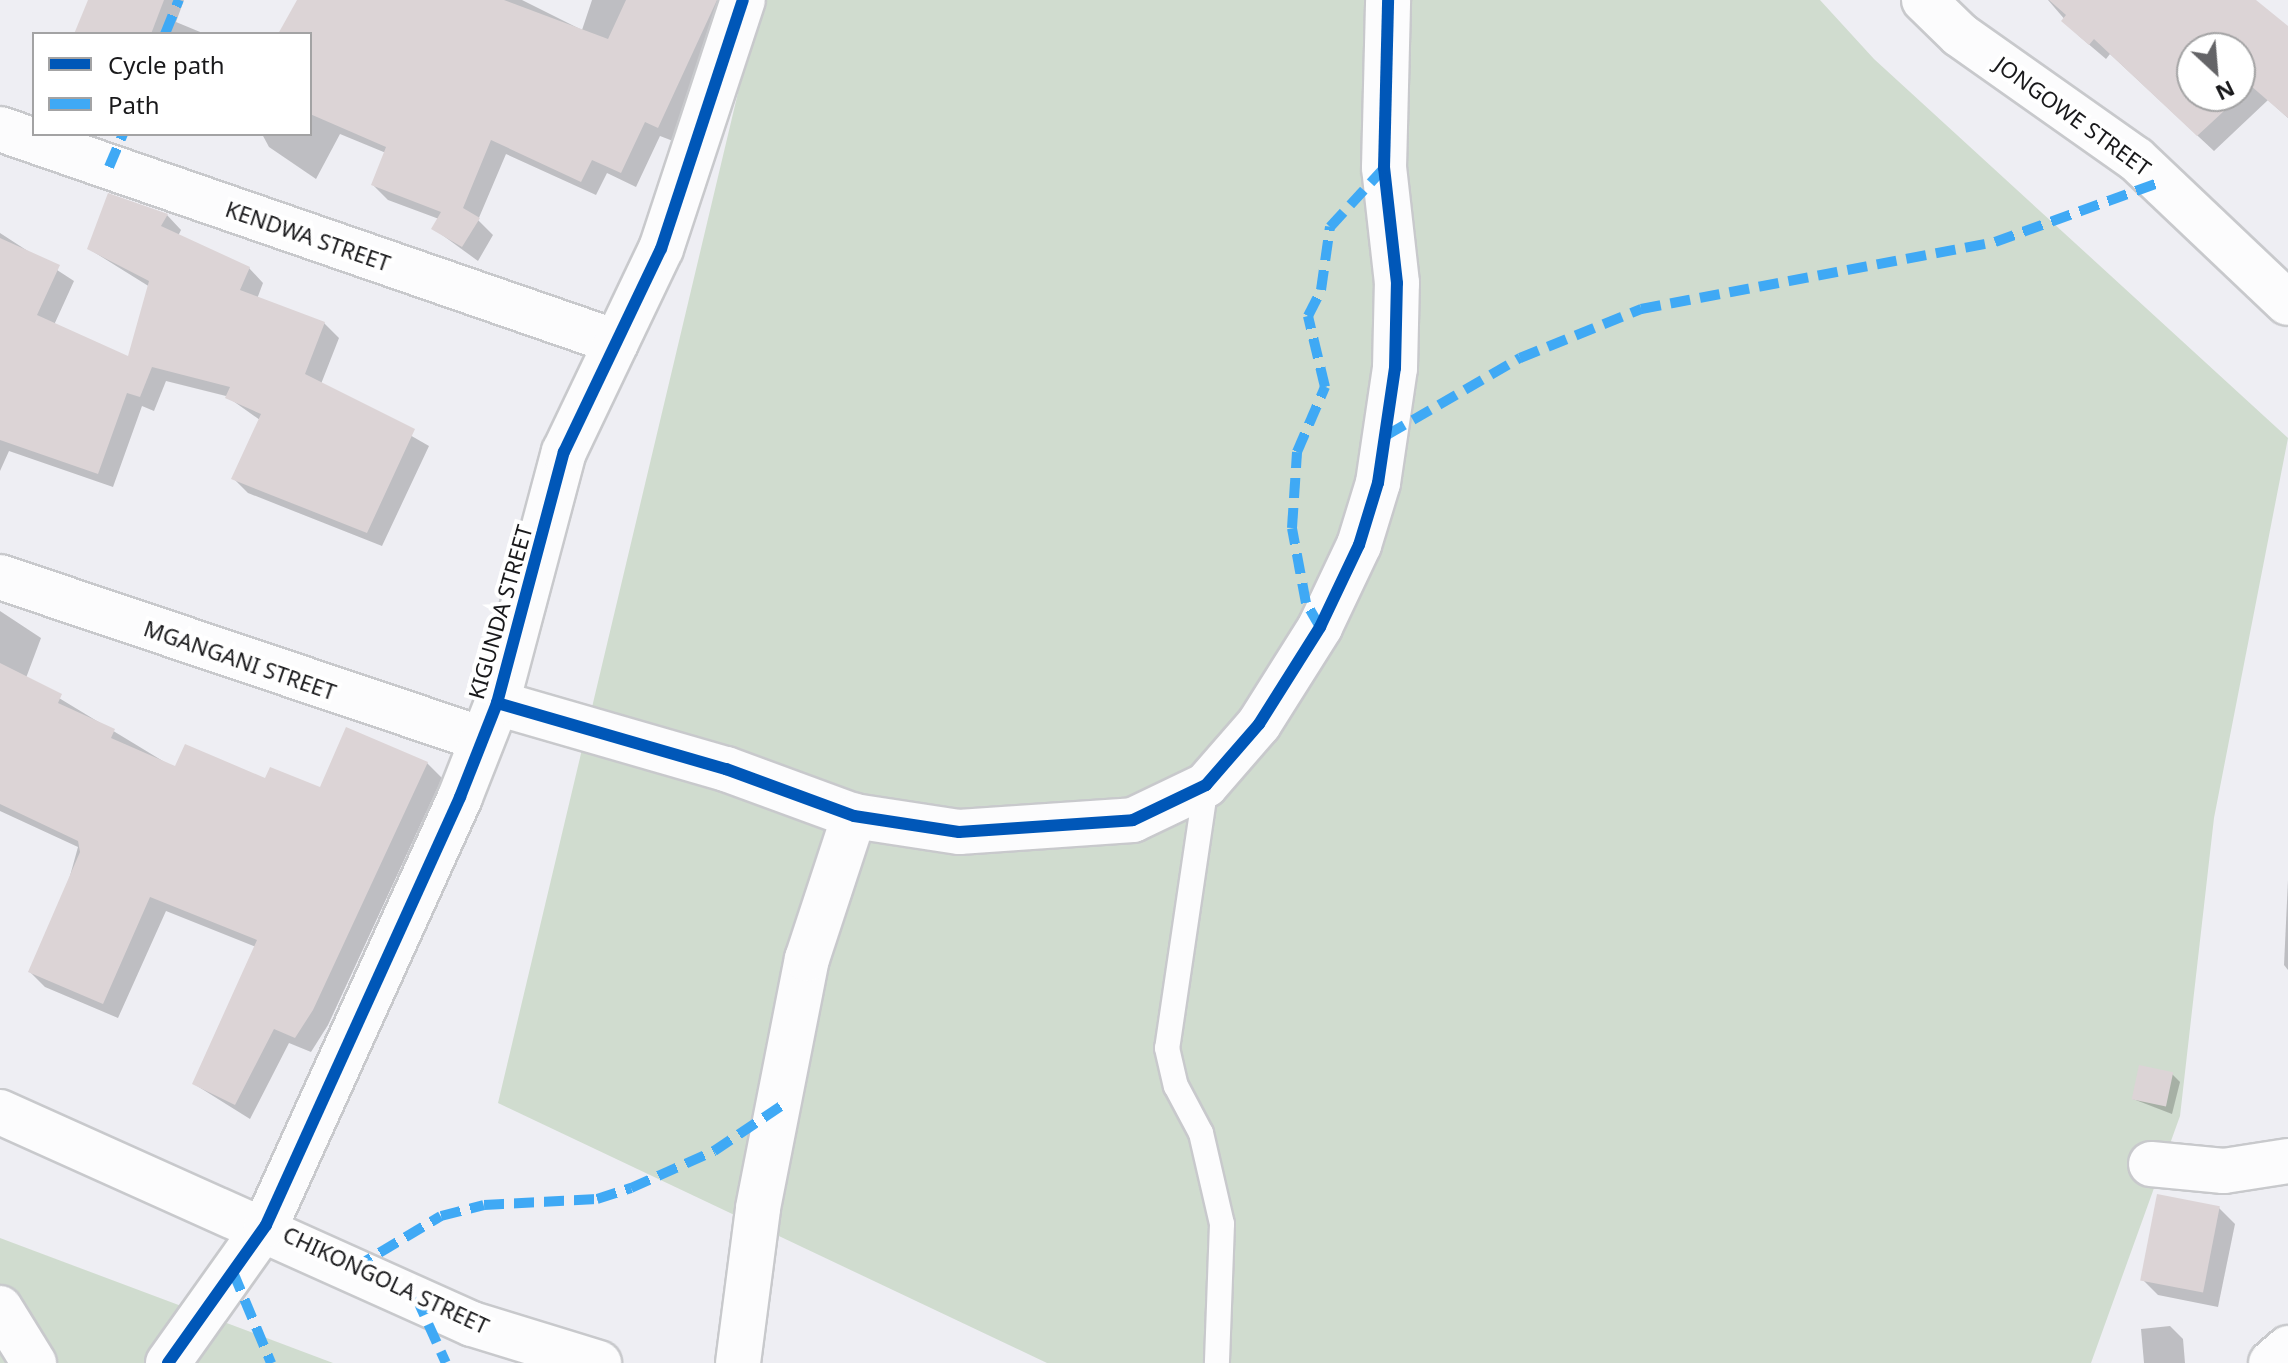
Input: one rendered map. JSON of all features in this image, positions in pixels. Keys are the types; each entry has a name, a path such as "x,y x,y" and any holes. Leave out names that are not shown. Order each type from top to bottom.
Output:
{"street":[{"name":"KIGUNDA STREET","path":"168,1363 266,1225 489,721 564,452 661,249 743,0"},
{"path":"1206,785 1259,724 1320,627 1359,545 1378,483 1395,368 1397,297 1384,168 1388,0"},
{"name":"JONGOWE STREET","path":"1924,0 1960,35 2136,159 2288,303"},
{"name":"KENDWA STREET","path":"0,129 616,342"},
{"name":"MGANGANI STREET","path":"0,577 489,721 726,769 854,816 959,832 1074,829 1133,820 1206,785"},
{"path":"738,1363 758,1208 807,959 854,816"},
{"name":"CHIKONGOLA STREET","path":"0,1112 266,1225 472,1324 599,1363"},
{"path":"2151,1164 2224,1171 2288,1161"},
{"path":"0,1308 34,1363"},
{"path":"2271,1363 2288,1348"}],"lane":[{"path":"1206,785 1167,1048 1176,1086 1201,1133 1222,1224 1217,1363"}],"green space":[{"path":"760,0 1820,0 1874,59 2288,438 2214,818 2180,1116 2091,1363 1047,1363 498,1103"},
{"path":"0,1238 333,1363 0,1363"}],"building":[{"path":"88,0 164,0 152,32 75,32"},
{"path":"297,0 504,0 608,39 626,0 717,0 658,128 645,122 621,173 592,160 581,182 491,140 463,208 480,218 462,247 431,229 441,212 371,185 386,147 312,115 312,32 279,32"},
{"path":"2049,0 2256,0 2288,26 2288,118 2256,90 2256,32 2176,32 2176,112 2223,112 2197,136 2094,39 2089,45 2061,21 2066,15"},
{"path":"108,193 168,214 161,226 250,267 240,290 325,322 305,374 415,429 367,533 231,479 261,414 225,398 230,387 152,367 140,397 127,393 98,474 0,440 0,238 60,265 37,315 128,356 149,281 87,249"},
{"path":"0,663 62,694 58,703 115,729 111,738 175,766 185,744 265,778 270,767 320,787 346,727 428,762 313,1010 295,1038 274,1029 235,1105 192,1084 257,940 150,897 103,1004 28,972 80,852 78,841 0,804"},
{"path":"2139,1065 2173,1072 2166,1107 2132,1099"},
{"path":"2157,1194 2220,1206 2203,1293 2140,1280"}],"marked path":[{"path":"166,32 179,0"},
{"path":"109,167 122,136"},
{"path":"1320,627 1306,603 1292,528 1297,452 1325,387 1308,316 1321,290 1330,227 1384,168"},
{"path":"1387,435 1520,358 1641,309 1995,242 2161,182"},
{"path":"354,1268 441,1216 484,1205 597,1199 631,1188 714,1151 781,1106"},
{"path":"233,1272 271,1363"},
{"path":"416,1297 446,1363"}],"cycle path":[{"path":"168,1363 266,1225 460,797 497,703 564,452 661,249 743,0"},
{"path":"497,703 726,769 854,816 959,832 1133,820 1206,785 1259,724 1320,627 1359,545 1378,483 1395,368 1397,283 1384,168 1388,0"}]}
